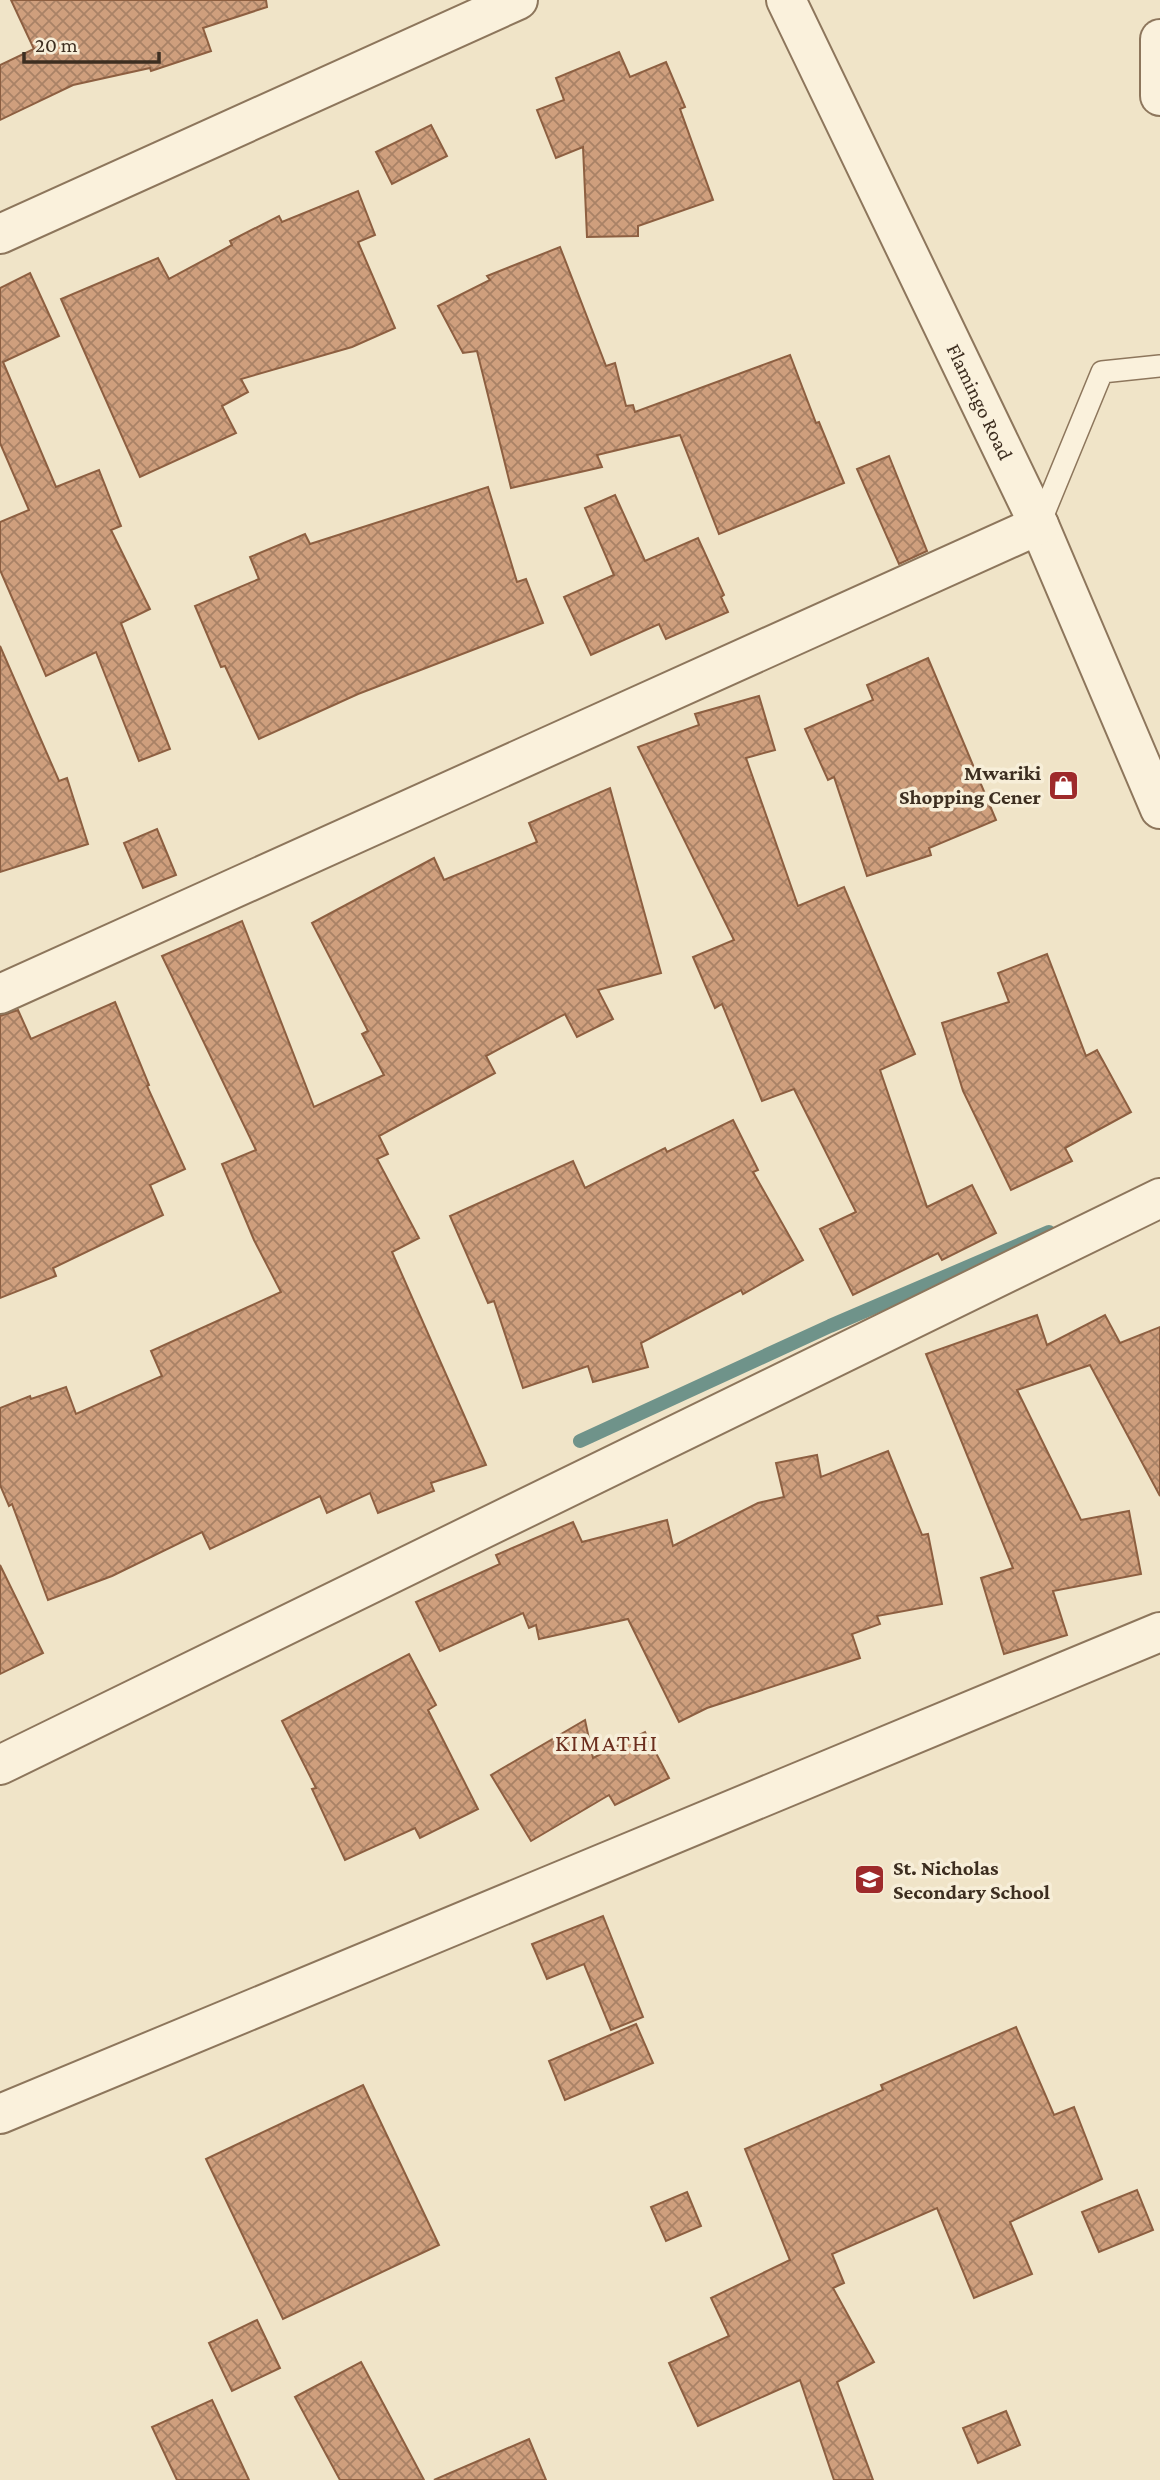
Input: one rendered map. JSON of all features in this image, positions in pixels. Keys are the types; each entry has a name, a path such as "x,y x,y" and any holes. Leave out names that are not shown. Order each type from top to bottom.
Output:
{"street":[{"path":"0,234 518,0"},
{"name":"Flamingo Road","path":"786,0 1039,525 1160,809"},
{"path":"1160,39 1160,96"},
{"path":"0,995 1039,525"},
{"path":"0,1765 1160,1198"},
{"path":"0,2113 1160,1632"}],"lane":[{"path":"1039,525 1102,372 1160,366"}],"building":[{"path":"11,0 266,0 267,7 203,28 211,51 151,71 150,68 73,85 0,120 0,65 34,49"},
{"path":"619,52 630,77 666,62 685,107 680,109 713,200 638,226 638,236 587,237 583,147 556,158 537,110 564,100 556,78"},
{"path":"431,125 447,156 392,184 376,152"},
{"path":"358,191 375,235 358,242 395,328 352,347 241,379 248,392 222,406 236,433 140,477 61,299 158,258 169,279 232,245 230,241 279,216 282,222"},
{"path":"560,247 606,366 615,363 626,406 633,405 635,412 790,355 816,423 819,422 844,483 719,534 680,435 597,455 602,467 511,488 477,351 463,353 438,306 490,280 487,276"},
{"path":"30,273 59,336 3,362 56,487 99,470 121,526 111,530 150,609 121,623 170,749 139,761 96,652 46,676 0,570 0,522 29,510 0,443 0,288"},
{"path":"889,456 927,551 899,564 857,469"},
{"path":"488,487 517,582 526,579 543,623 358,694 259,739 225,666 221,667 195,606 259,579 250,557 305,534 310,544"},
{"path":"615,495 645,561 698,538 724,595 721,597 728,612 666,639 659,624 591,655 564,597 614,575 585,508"},
{"path":"0,646 59,781 67,778 88,844 0,872"},
{"path":"928,658 996,820 929,848 931,855 867,876 834,777 828,780 805,729 873,700 867,685"},
{"path":"759,696 775,750 746,758 798,906 844,887 915,1054 880,1070 927,1207 972,1185 996,1233 942,1260 938,1253 853,1295 820,1229 856,1212 794,1089 762,1101 722,1004 715,1008 693,957 734,940 638,747 699,725 695,714"},
{"path":"610,788 661,973 598,990 613,1019 577,1037 565,1014 486,1056 495,1073 379,1136 388,1154 377,1159 419,1238 392,1252 486,1465 431,1483 434,1491 378,1513 370,1493 327,1513 320,1496 210,1549 202,1532 112,1576 48,1600 12,1504 9,1506 0,1485 0,1408 30,1396 31,1399 66,1387 76,1414 162,1376 151,1351 281,1292 254,1240 222,1164 256,1150 162,956 242,921 314,1107 384,1075 362,1034 368,1031 312,923 434,858 444,880 537,842 529,823"},
{"path":"157,829 176,875 143,888 124,843"},
{"path":"1047,954 1086,1056 1097,1050 1131,1112 1065,1148 1072,1161 1011,1190 963,1091 942,1023 1009,1002 998,973"},
{"path":"115,1002 149,1085 147,1086 185,1169 150,1185 163,1215 53,1268 56,1276 0,1298 0,1016 18,1010 31,1039"},
{"path":"733,1120 758,1170 753,1172 803,1260 743,1294 741,1290 641,1343 648,1367 593,1382 588,1366 523,1388 494,1301 488,1303 450,1216 573,1161 585,1188 665,1148 667,1152"},
{"path":"1037,1315 1047,1345 1105,1315 1120,1343 1160,1327 1160,1496 1090,1365 1017,1390 1081,1520 1129,1511 1141,1574 1053,1591 1067,1635 1004,1654 981,1578 1013,1568 926,1354"},
{"path":"888,1451 922,1535 928,1534 942,1604 877,1616 880,1624 852,1634 860,1658 707,1708 679,1722 628,1619 539,1639 536,1625 529,1628 523,1613 440,1651 416,1602 500,1564 496,1555 573,1522 582,1542 667,1520 673,1546 758,1503 784,1497 776,1463 817,1455 821,1477"},
{"path":"0,1565 43,1653 0,1674"},
{"path":"409,1654 436,1705 428,1710 478,1809 420,1838 415,1828 345,1860 312,1789 316,1788 282,1721"},
{"path":"585,1720 593,1758 645,1732 669,1778 615,1805 609,1795 531,1841 491,1775"},
{"path":"603,1916 643,2017 611,2030 584,1964 547,1979 532,1944"},
{"path":"636,2024 653,2063 565,2100 549,2061"},
{"path":"1016,2027 1054,2115 1074,2107 1102,2179 1010,2222 1032,2274 974,2298 937,2208 832,2254 844,2283 833,2288 874,2362 837,2382 873,2480 834,2480 800,2380 698,2426 669,2363 729,2336 711,2298 790,2260 745,2149 883,2090 881,2085"},
{"path":"363,2085 439,2245 283,2319 206,2159"},
{"path":"1137,2190 1153,2230 1099,2252 1082,2212"},
{"path":"687,2192 701,2226 666,2241 651,2207"},
{"path":"257,2320 280,2368 232,2391 209,2343"},
{"path":"361,2362 424,2480 340,2480 295,2397"},
{"path":"212,2400 249,2480 177,2480 152,2427"},
{"path":"1006,2411 1020,2445 978,2463 963,2428"},
{"path":"529,2439 546,2480 434,2480"}],"waterway":[{"path":"580,1441 830,1326 1049,1232"}],"place":[{"name":"Mwariki Shopping Cener","path":"1064,785"},
{"name":"St. Nicholas Secondary School","path":"870,1880"}],"district":[{"name":"KIMATHI","path":"607,1743"}]}
